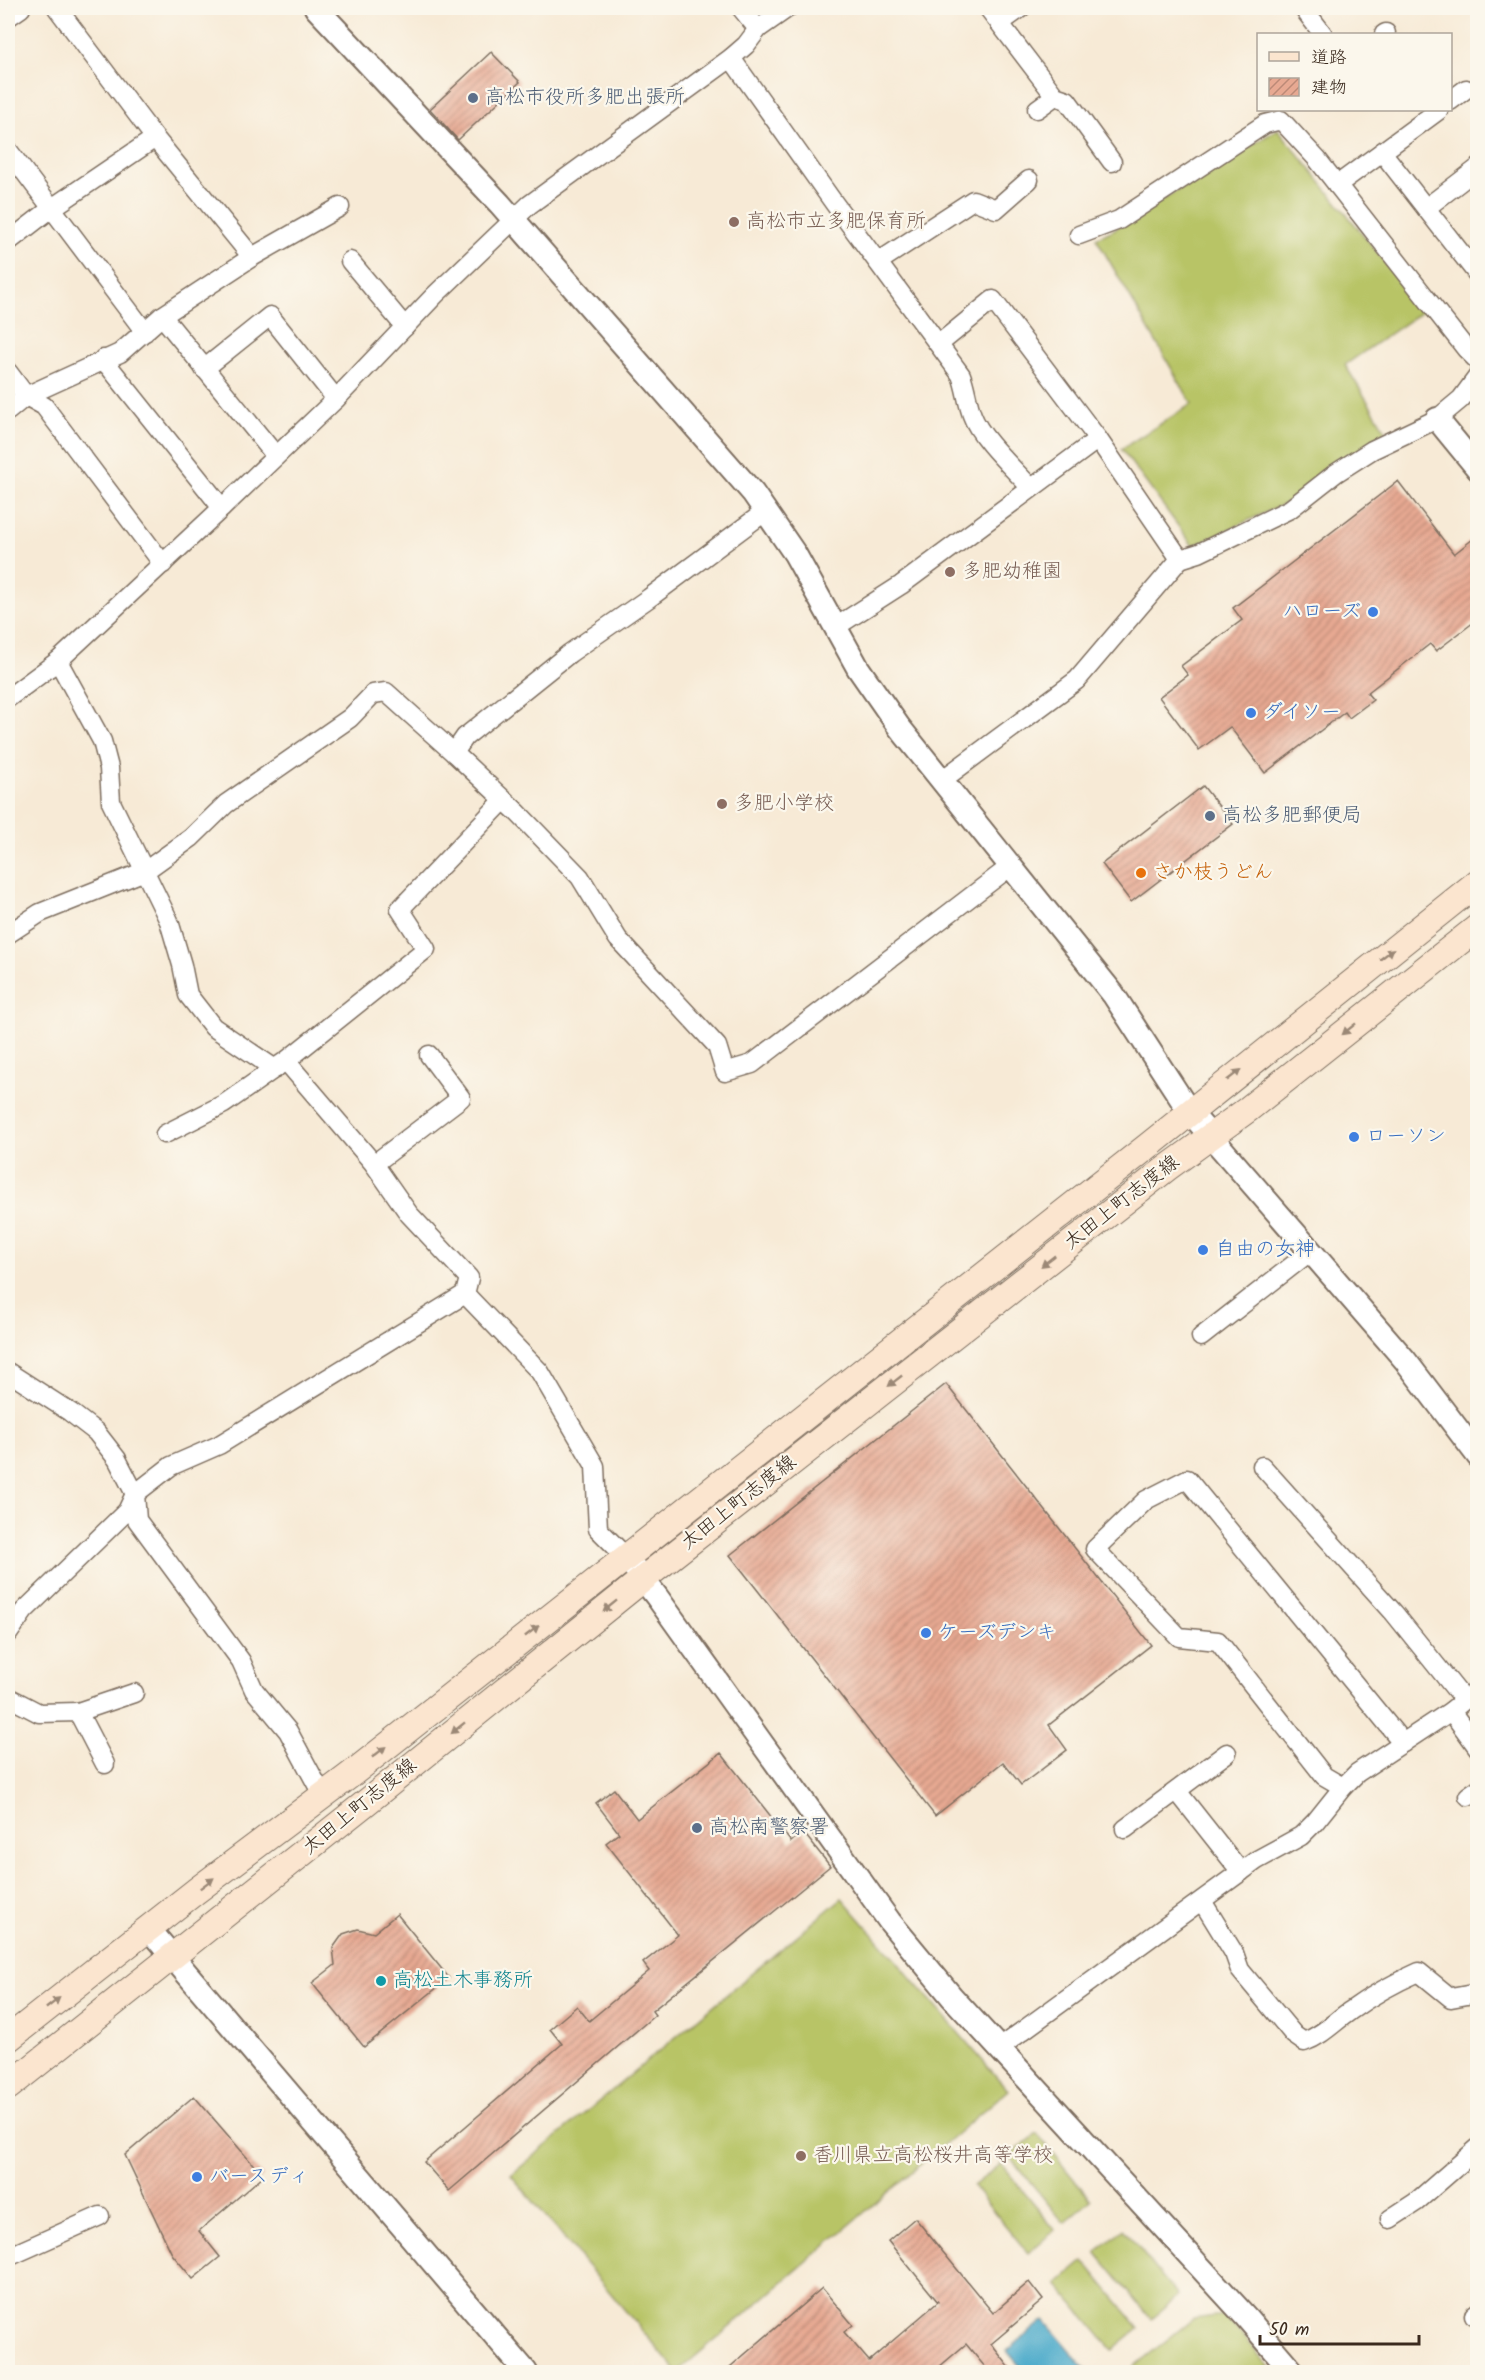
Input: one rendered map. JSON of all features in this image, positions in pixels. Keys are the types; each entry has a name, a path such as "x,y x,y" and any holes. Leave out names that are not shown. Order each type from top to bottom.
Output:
{"main road":[{"name":"太田上町志度線","path":"8,2039 148,1928 349,1776 1148,1146 1478,882"},
{"name":"太田上町志度線","path":"8,2087 643,1579 1158,1175 1247,1110 1478,927"},
{"path":"349,1776 368,1801"}],"street":[{"path":"8,17 21,8"},
{"path":"57,8 155,138 252,257"},
{"path":"315,8 514,220 753,493 795,554 858,668 899,727 1113,994 1189,1112 1406,1360 1478,1456"},
{"path":"741,8 758,29"},
{"path":"8,698 58,661 163,564 336,399 435,295 529,205 731,58 746,45 758,29 788,8"},
{"path":"988,8 1055,96 1067,100 1112,162"},
{"path":"1000,23 1021,8"},
{"path":"1303,8 1322,33"},
{"path":"731,58 961,375 967,388 971,414 978,428 1031,488"},
{"path":"1037,109 1055,96"},
{"path":"1337,185 1438,111"},
{"path":"1079,235 1119,220 1265,124 1288,115 1337,185 1466,350 1478,361"},
{"path":"8,242 51,208 155,138"},
{"path":"8,150 145,332"},
{"path":"1382,152 1478,274"},
{"path":"1426,208 1478,168"},
{"path":"878,262 973,200 996,209 1029,180"},
{"path":"8,411 26,396 120,353 162,316 252,257 340,207"},
{"path":"350,261 405,327"},
{"path":"939,344 993,300 1098,439 1180,559"},
{"path":"162,316 276,456"},
{"path":"204,369 270,316 336,399"},
{"path":"103,359 222,508"},
{"path":"8,372 26,396 44,406 163,564"},
{"path":"942,780 1077,680 1180,559 1199,553 1290,509 1336,473 1372,450 1437,419 1461,399 1478,376"},
{"path":"1437,419 1478,469"},
{"path":"834,628 901,585 1098,439"},
{"path":"454,753 465,737 570,653 649,598 766,511"},
{"path":"8,1634 24,1611 127,1511 135,1494 171,1466 219,1445 465,1294 469,1278 409,1214 374,1164 280,1065 213,1027 188,995 169,921 111,802 109,768 102,741 58,661"},
{"path":"8,934 40,913 144,872 190,838 226,804 350,718 373,694 386,692 504,800 580,877 618,939 717,1046 725,1072 752,1064 1011,866"},
{"path":"165,1134 224,1104 280,1065 426,949 400,909 504,800"},
{"path":"374,1164 461,1098 429,1055"},
{"path":"1201,1337 1311,1251"},
{"path":"465,1294 540,1372 595,1466 598,1529 626,1557 643,1579 890,1922 952,1997 1246,2317 1293,2373"},
{"path":"8,1372 70,1412 96,1432 117,1459 135,1494 137,1520 241,1661 254,1690 288,1731 322,1796"},
{"path":"1262,1466 1394,1613 1464,1700 1478,1748"},
{"path":"1343,1787 1324,1776 1218,1641 1179,1636 1095,1549 1146,1500 1187,1479 1403,1743"},
{"path":"8,1697 39,1713 78,1712 134,1693"},
{"path":"999,2048 1257,1860 1300,1836 1357,1773 1464,1700"},
{"path":"78,1712 105,1764"},
{"path":"1125,1828 1227,1753"},
{"path":"1177,1791 1241,1872"},
{"path":"1202,1900 1234,1953 1240,1970 1294,2035 1304,2042 1319,2037 1347,2013 1383,1988 1419,1972 1451,1998 1478,1994"},
{"path":"148,1928 526,2373"},
{"path":"1390,2219 1416,2202 1478,2148"},
{"path":"8,2257 100,2217"}],"green space":[{"path":"1278,129 1424,310 1345,365 1386,431 1288,502 1193,546 1121,449 1192,404 1096,238 1113,230"},
{"path":"842,1898 1008,2090 677,2372 511,2175"},
{"path":"1037,2134 1091,2200 1064,2223 1009,2156"},
{"path":"1001,2164 1055,2230 1028,2253 973,2186"},
{"path":"1123,2229 1178,2296 1151,2319 1096,2252"},
{"path":"1084,2261 1139,2328 1112,2350 1057,2284"},
{"path":"1224,2315 1274,2372 1127,2372 1193,2319"}],"water":[{"path":"1044,2320 1088,2372 1025,2372 1007,2351"}],"building":[{"name":"高松市役所多肥出張所","path":"491,52 520,82 458,140 430,109"},
{"path":"1398,481 1454,554 1478,535 1478,619 1436,651 1430,644 1367,693 1373,700 1349,718 1345,712 1265,773 1230,727 1199,750 1159,697 1188,675 1181,666 1242,620 1233,608"},
{"path":"1203,786 1233,824 1131,902 1102,864"},
{"path":"946,1384 1151,1645 1049,1725 1067,1750 1021,1785 1003,1762 935,1816 730,1555"},
{"path":"721,1753 791,1842 803,1832 830,1866 652,2011 655,2015 449,2191 424,2162 562,2044 550,2029 577,2006 589,2021 649,1971 643,1963 678,1935 606,1843 619,1833 596,1803 614,1789 637,1819"},
{"name":"高松土木事務所","path":"397,1914 449,1978 364,2047 312,1983 335,1965 333,1948 343,1934 358,1929 374,1933"},
{"path":"194,2096 263,2176 199,2231 220,2257 193,2279 172,2254 125,2155"},
{"path":"915,2218 993,2313 1029,2282 1043,2300 991,2344 1014,2373 990,2373 966,2344 932,2373 723,2373 822,2288 853,2325 844,2332 869,2361 938,2302 888,2241"}],"place":[{"name":"高松市役所多肥出張所","path":"473,98"},
{"name":"高松市立多肥保育所","path":"734,222"},
{"name":"多肥幼稚園","path":"950,572"},
{"name":"ハローズ","path":"1373,612"},
{"name":"ダイソー","path":"1251,713"},
{"name":"多肥小学校","path":"722,804"},
{"name":"高松多肥郵便局","path":"1210,816"},
{"name":"さか枝うどん","path":"1141,873"},
{"name":"ローソン","path":"1354,1137"},
{"name":"自由の女神","path":"1203,1250"},
{"name":"ケーズデンキ","path":"926,1633"},
{"name":"高松南警察署","path":"697,1828"},
{"name":"高松土木事務所","path":"381,1981"},
{"name":"香川県立高松桜井高等学校","path":"801,2156"},
{"name":"バースディ","path":"197,2177"}]}
